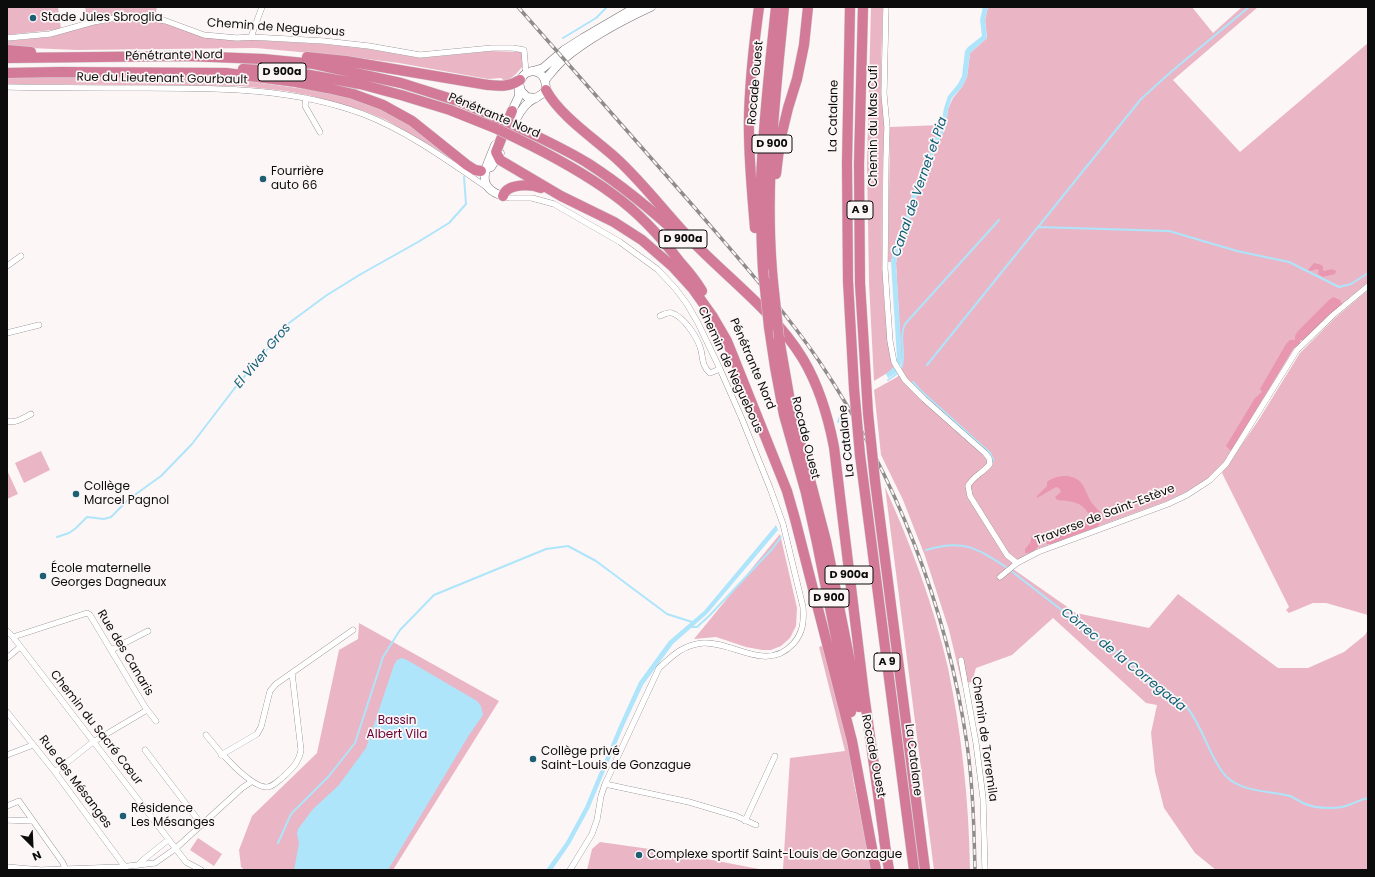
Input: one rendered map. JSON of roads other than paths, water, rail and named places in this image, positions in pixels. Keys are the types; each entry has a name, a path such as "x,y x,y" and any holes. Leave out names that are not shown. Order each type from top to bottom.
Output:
{"highway":[{"name":"D 900","path":"759,7 753,52 749,117 750,166 764,266"},
{"name":"Rocade Ouest","path":"776,7 761,180 761,229 768,323 784,415 806,493 836,630 881,870"},
{"name":"Rocade Ouest","path":"784,7 774,112 769,179 769,225 764,266 772,282 779,338 791,406 829,556 885,844"},
{"name":"D 900","path":"764,266 780,141 797,79 804,45 808,7"},
{"name":"La Catalane","path":"850,7 847,164 848,281 854,388 860,455 914,870"},
{"name":"La Catalane","path":"863,7 859,164 860,283 868,413 875,481 925,870"},
{"path":"7,50 143,56"},
{"path":"186,56 257,54 346,61 506,87 515,83 525,73"},
{"name":"Pénétrante Nord","path":"7,58 186,56 270,60 314,64 401,83 458,100 555,145 588,164 619,185 652,211 768,323"},
{"name":"Pénétrante Nord","path":"7,69 61,72 214,68 293,72 360,84 450,110 495,128 575,169 614,195 635,212 656,233 700,286 730,340 773,450 787,491"},
{"path":"7,73 226,73 327,88 353,94 384,105 412,121 467,165 475,170 486,170"},
{"path":"546,85 549,95 564,112 639,181 689,237 754,299 768,323"},
{"path":"512,111 496,152 500,160 561,196 614,222 642,240 672,266 693,289 713,317 727,341 787,491"},
{"path":"503,196 504,192 508,190 526,185 538,187 561,196"},
{"name":"D 900a","path":"768,323 783,332 803,360 813,377 829,420 834,447 863,687 885,844"},
{"name":"D 900a","path":"787,491 850,734 876,870"},
{"name":"D 900","path":"885,844 890,870"}],"main road":[{"path":"525,73 544,68 564,50 636,7"},
{"path":"486,170 498,158 503,145 522,109 528,103 540,96 563,60 616,24 651,7"},
{"path":"525,73 540,74 546,85"},
{"path":"525,73 524,95 536,98"},
{"path":"503,196 488,188 486,170 496,143 519,96 525,73"}],"street":[{"path":"251,38 262,7"},
{"name":"Chemin du Mas Cufi","path":"886,7 884,94 887,127 885,269 890,341 894,362 900,374 924,399 989,458 990,464 970,482 968,486 970,496 1007,555 1017,564"},
{"name":"Chemin de Neguebous","path":"7,38 50,34 93,22 128,16 145,17 166,21 204,35 237,38 324,41 369,46 420,55 478,49 512,48 524,50 525,73"},
{"name":"Rue du Lieutenant Gourbault","path":"7,87 240,89 306,98 363,114 385,124 431,150 488,188"},
{"path":"306,98 305,106 320,132"},
{"name":"Chemin de Neguebous","path":"503,196 509,198 532,198 554,204 620,242 657,269 675,288 687,304 698,323 720,369 745,426 783,524 803,607 803,628 800,636 784,652 772,656 762,656 744,653 715,643 709,643 688,646 672,655 659,668 605,784"},
{"path":"7,266 21,256"},
{"name":"Traverse de Saint-Estève","path":"1017,564 1038,552 1168,504 1210,480 1226,464 1297,350 1333,315 1368,286"},
{"path":"660,316 673,313 682,319 701,350 703,364 706,369 710,373 720,369"},
{"path":"7,333 39,325"},
{"path":"7,421 16,421 30,414"},
{"path":"1000,577 1017,564"},
{"name":"Rue des Canaris","path":"14,637 86,613 90,614 147,710 156,721"},
{"path":"222,755 257,734 262,726 270,691 276,684 353,630"},
{"name":"Chemin du Sacré Cœur","path":"7,631 14,637 20,647 175,849 186,862 201,870"},
{"path":"111,650 148,631"},
{"path":"7,658 20,647"},
{"name":"Chemin de Torremila","path":"961,660 976,743 983,798 985,870"},
{"path":"206,735 222,755 251,782 266,787 273,786 292,769 299,758 301,750 292,673"},
{"name":"Rue des Canaris","path":"55,772 93,742 147,710"},
{"name":"Rue des Mésanges","path":"7,712 55,772 125,867"},
{"path":"7,755 33,745"},
{"path":"145,750 202,825"},
{"path":"745,821 775,756"},
{"path":"7,867 41,870 66,870 154,864 175,849 242,788 251,782"},
{"path":"570,870 592,834 597,820 601,796 605,784 689,802 736,816 756,825"},
{"path":"7,806 18,801 66,870"},
{"path":"7,820 32,821"},
{"path":"138,866 143,860 168,840"}],"water":[{"name":"Canal de Vernet et Pia","path":"983,7 988,7 985,20 987,38 970,53 967,77 962,87 952,98 948,109 946,127 935,149 932,165 916,198 908,226 902,238 896,263 902,359 899,371 888,378 886,374 894,367 897,358 891,262 897,236 904,224 912,195 927,164 931,147 941,125 948,96 958,84 962,76 965,51 982,36 980,20"},
{"path":"776,525 778,530 707,614 673,644 643,685 589,809 570,844 552,870 546,870 566,842 585,807 639,682 669,641 704,611"},
{"path":"402,658 477,701 481,706 483,715 469,735 388,870 294,870 299,843 297,834 298,829 313,809 338,786 366,748 394,665 397,660"}],"waterway":[{"name":"El Viver Gros","path":"563,38 596,18 607,7"},
{"path":"927,365 1141,99 1172,71 1249,7"},
{"name":"El Viver Gros","path":"57,537 69,533 87,517 104,519 111,517 129,499 161,476 192,444 234,389 289,323 327,295 449,223 466,204 464,177"},
{"path":"901,369 903,363 902,335 905,324 999,220"},
{"path":"1038,227 1169,231 1237,251 1289,262 1339,287 1351,284 1368,273"},
{"path":"888,380 898,373"},
{"path":"913,382 990,453 993,460 992,463"},
{"path":"838,422 843,408"},
{"path":"690,627 697,627 709,616 773,548 781,537"},
{"name":"Còrrec de la Corregada","path":"926,550 949,545 959,545 977,550 1006,567 1186,706 1192,713 1221,770 1235,783 1243,787 1290,796 1306,804 1320,807 1341,807 1368,798"},
{"path":"278,843 291,814 329,776 355,743 383,657 400,630 434,595 546,549 568,546 596,561 667,614 692,622"}],"railway":[{"path":"518,7 695,208 775,302 819,361 847,405 872,450 914,544 932,593 946,643 958,693 967,744 973,807 975,870"}],"place":[{"name":"Stade Jules Sbroglia","path":"33,18"},
{"name":"Fourrière auto 66","path":"263,179"},
{"name":"Collège Marcel Pagnol","path":"76,494"},
{"name":"École maternelle Georges Dagneaux","path":"43,576"},
{"name":"Collège privé Saint-Louis de Gonzague","path":"533,759"},
{"name":"Résidence Les Mésanges","path":"123,816"},
{"name":"Complexe sportif Saint-Louis de Gonzague","path":"639,855"}],"park label":[{"name":"Bassin Albert Vila","path":"397,728"}]}
